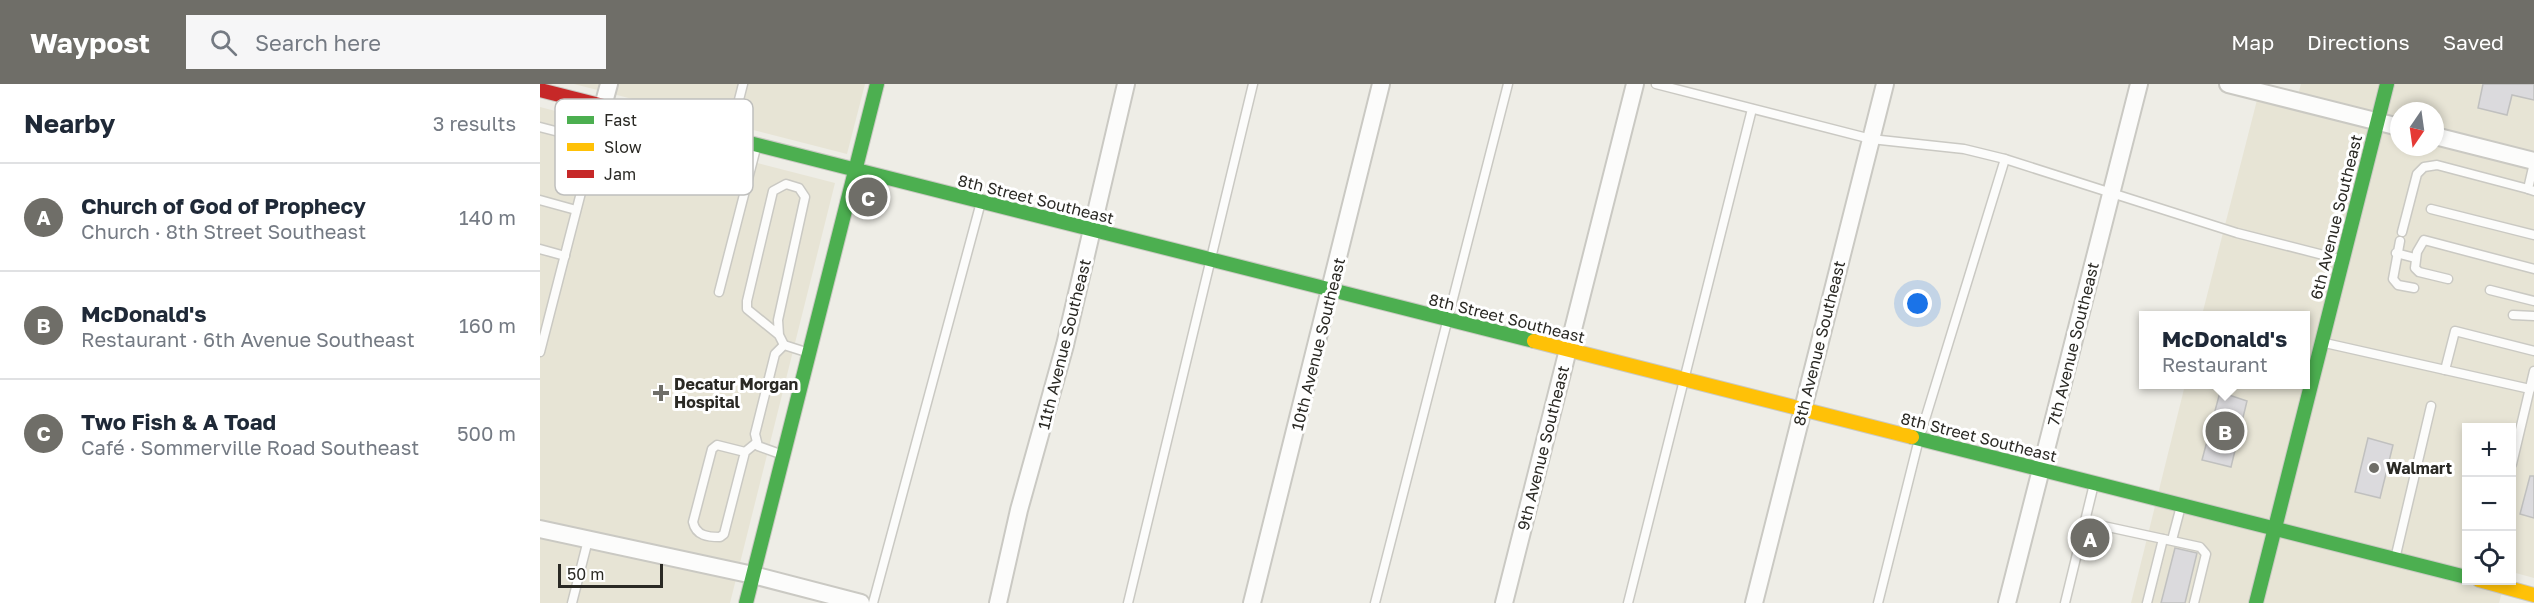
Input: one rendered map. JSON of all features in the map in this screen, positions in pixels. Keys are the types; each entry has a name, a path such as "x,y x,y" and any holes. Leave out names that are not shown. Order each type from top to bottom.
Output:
{"street":[{"path":"605,99 609,84"},
{"path":"746,603 877,84"},
{"name":"11th Avenue Southeast","path":"998,603 1093,230 1126,84"},
{"name":"10th Avenue Southeast","path":"1252,603 1381,84"},
{"name":"9th Avenue Southeast","path":"1504,603 1635,84"},
{"name":"8th Avenue Southeast","path":"1755,603 1884,84"},
{"name":"7th Avenue Southeast","path":"2007,603 2139,84"},
{"path":"2228,84 2390,125"},
{"name":"6th Avenue Southeast","path":"2256,603 2388,84"},
{"name":"8th Street Southeast","path":"540,90 575,99"},
{"path":"2444,138 2534,162"},
{"name":"8th Street Southeast","path":"753,144 2462,576"},
{"path":"540,529 753,575 861,603"},
{"path":"2490,585 2512,596 2534,595"}],"lane":[{"path":"739,99 743,84"},
{"path":"1128,603 1253,84"},
{"path":"1375,603 1508,84"},
{"path":"1656,84 1871,139 1964,149 2005,159 2237,233 2343,259"},
{"path":"1628,603 1752,109"},
{"path":"540,127 555,131"},
{"path":"753,160 757,145"},
{"path":"1878,603 1919,439 2005,159"},
{"path":"2414,288 2398,285 2392,279 2396,253 2417,174 2424,167 2437,165 2531,190 2534,162"},
{"path":"779,335 747,309 747,301 773,191 786,184 799,188 805,197 778,320 779,335 784,345 810,352"},
{"path":"540,352 580,195"},
{"path":"719,292 744,195"},
{"path":"540,200 576,210"},
{"path":"873,603 981,202"},
{"path":"2431,209 2534,235"},
{"path":"2448,279 2419,272 2415,268 2415,258 2424,240 2534,269"},
{"path":"540,249 565,256"},
{"path":"2396,253 2415,258"},
{"path":"2490,290 2534,301"},
{"path":"2513,315 2534,316"},
{"path":"2445,370 2455,331 2534,351"},
{"path":"2322,342 2530,389"},
{"path":"784,345 775,354 755,434 756,443 763,450 784,455"},
{"path":"2516,444 2534,371"},
{"path":"2395,559 2431,406"},
{"path":"745,452 717,445 712,449 693,522 698,532 708,537 720,537 724,534 745,452 756,443"},
{"path":"2065,603 2095,483"},
{"path":"2147,603 2181,504"},
{"path":"2085,522 2200,547 2206,554 2194,603"},
{"path":"573,603 588,540"}],"shaded area":[{"path":"574,84 865,84 847,154 753,130 753,99 632,99"},
{"path":"2301,84 2534,84 2534,578 2516,573 2516,423 2462,423 2462,585 2504,585 2499,603 2131,603 2184,389 2310,389 2310,311 2203,311 2257,100 2294,109"},
{"name":"Decatur Morgan Hospital","path":"540,107 555,111 555,195 753,195 753,162 835,183 730,603 540,603"}],"building":[{"path":"2483,84 2534,84 2534,100 2512,95 2507,115 2478,108"},
{"path":"2220,392 2247,401 2231,467 2202,460"},
{"name":"Walmart","path":"2368,438 2393,445 2380,498 2355,492"},
{"path":"2530,476 2534,476 2534,518 2520,514"},
{"path":"2175,548 2197,553 2185,603 2161,603"}],"traffic: fast":[{"path":"746,603 877,84"},
{"path":"2256,603 2387,84"},
{"path":"753,144 1534,341"},
{"path":"1912,437 2462,576"}],"traffic: slow":[{"path":"1534,341 1912,437"},
{"path":"2497,585 2534,595"}],"traffic: jam":[{"path":"540,90 576,99"}],"place":[{"name":"Two Fish & A Toad","path":"868,197"},
{"name":"Decatur Morgan Hospital","path":"661,393"},
{"name":"McDonald's","path":"2225,431"},
{"name":"Walmart","path":"2374,468"},
{"name":"Church of God of Prophecy","path":"2090,538"}]}
